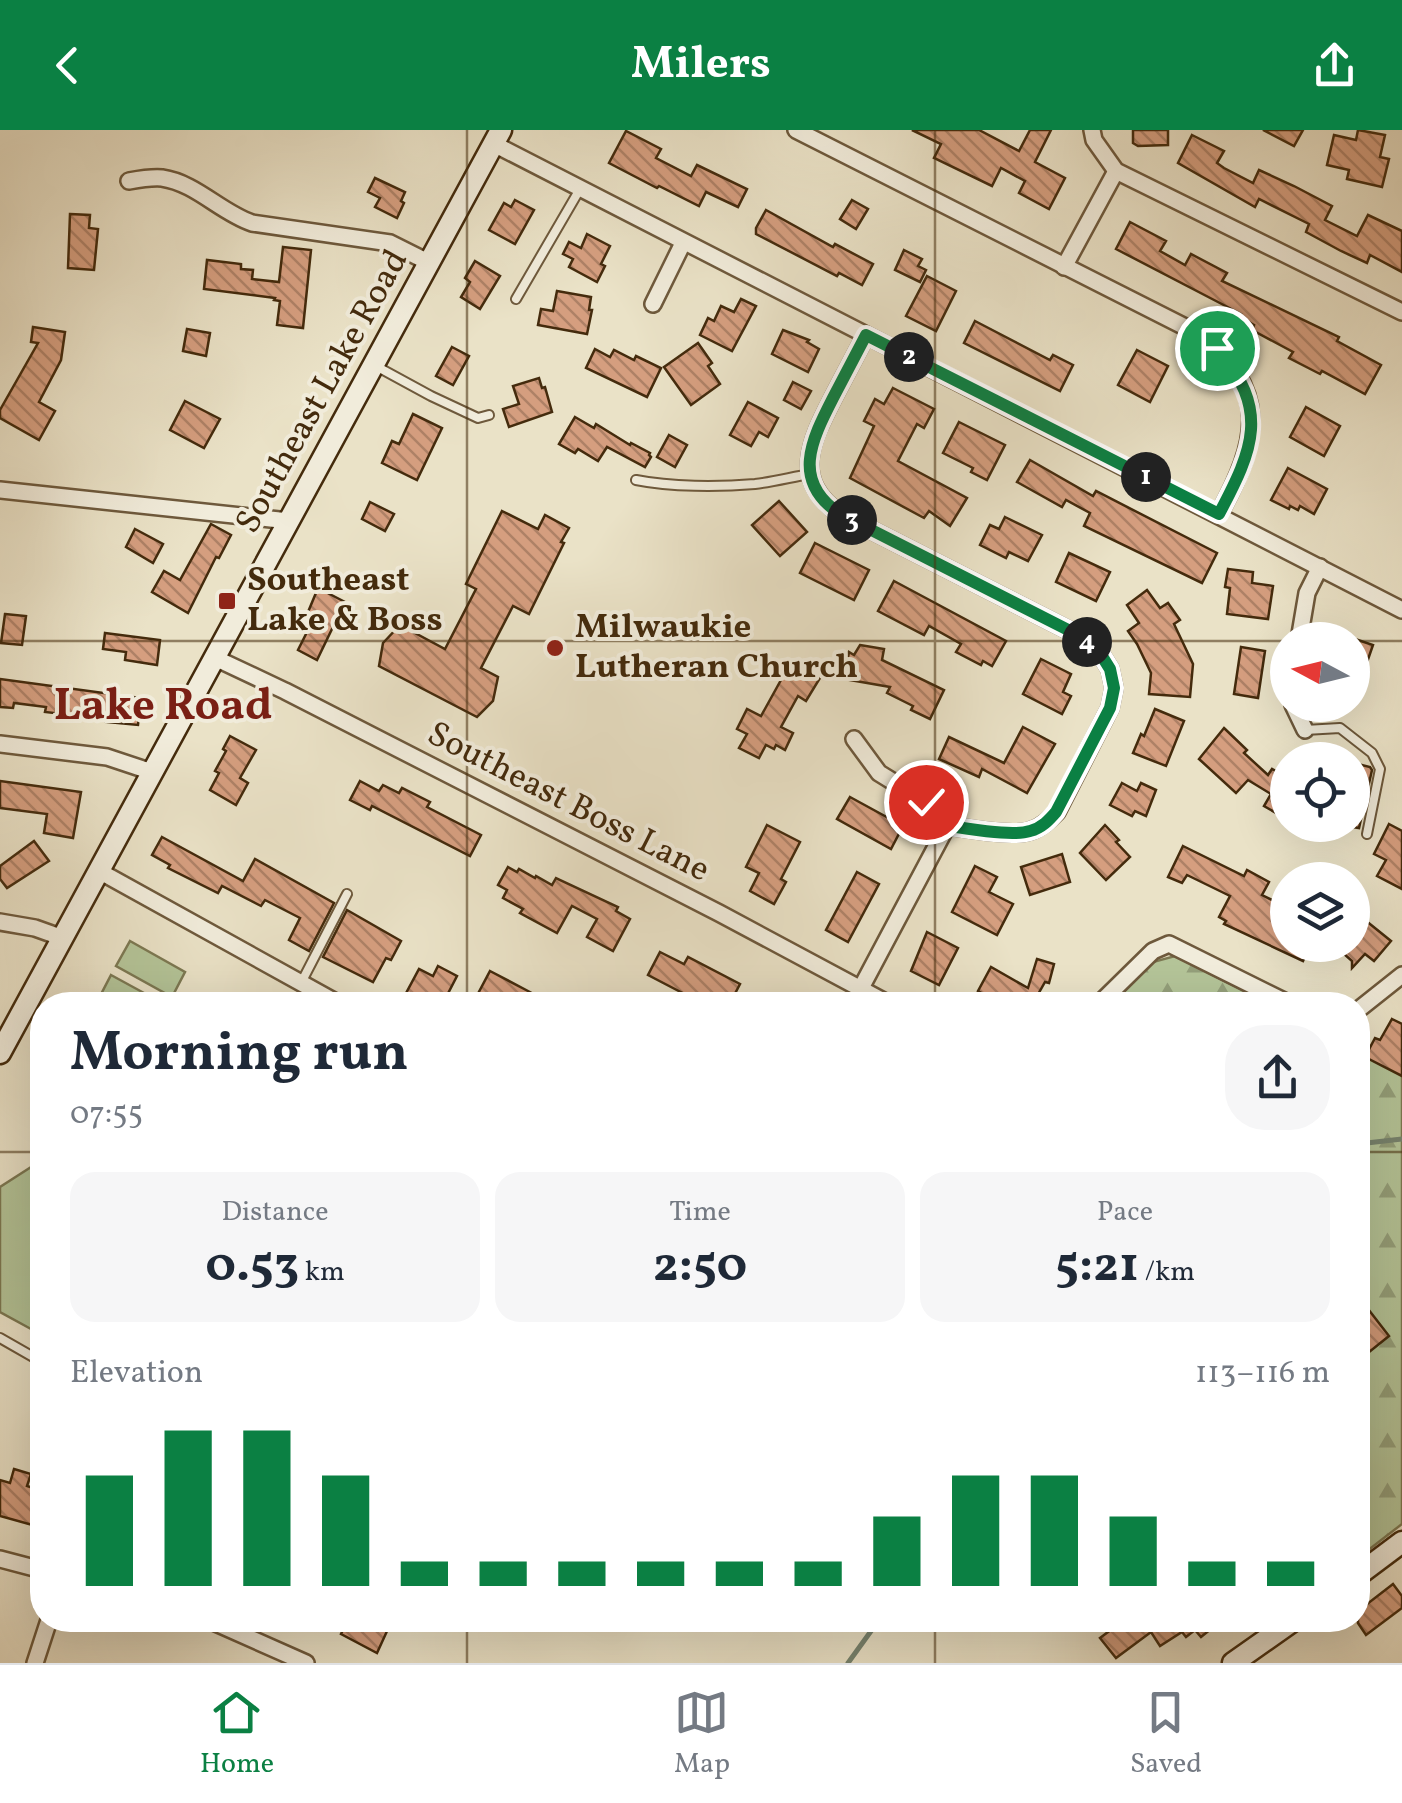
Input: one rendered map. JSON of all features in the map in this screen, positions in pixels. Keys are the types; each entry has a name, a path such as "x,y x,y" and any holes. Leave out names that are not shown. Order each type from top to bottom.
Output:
{"main road":[{"name":"Southeast Lake Road","path":"33,992 498,137"},
{"name":"Southeast Lake Road","path":"0,1053 30,998"},
{"path":"1370,1566 1402,1542"},
{"path":"1233,1663 1277,1632"}],"street":[{"path":"796,130 1197,334 1217,348 1246,388 1252,415 1244,464 1219,514"},
{"path":"1092,130 1094,140 1116,171 1402,312"},
{"path":"498,137 580,190 1402,610"},
{"path":"1064,268 1116,171"},
{"path":"129,180 163,178 189,187 236,217 390,243 430,263"},
{"path":"653,304 684,243"},
{"path":"854,739 878,773 926,802 947,826 1031,831 1046,824 1056,812 1110,708 1114,688 1110,669 1084,638 825,504 810,474 811,445 866,335"},
{"path":"0,490 289,521"},
{"path":"1302,622 1307,593 1320,567"},
{"name":"Southeast Boss Lane","path":"216,658 868,992"},
{"path":"1301,722 1305,730"},
{"path":"0,744 106,757 152,772"},
{"path":"861,988 947,826"},
{"path":"99,871 317,992"},
{"path":"0,922 63,938"},
{"path":"1111,992 1153,950 1169,944 1267,992"},
{"path":"1370,1000 1402,975"},
{"path":"0,1558 30,1567"},
{"path":"35,1663 45,1632"},
{"path":"236,1632 306,1663"}],"lane":[{"path":"516,298 580,190"},
{"path":"374,365 478,418 489,415"},
{"path":"636,480 655,484 748,484 810,474"},
{"path":"1305,730 1340,728 1358,742"},
{"path":"1370,751 1380,769 1370,819"},
{"path":"301,983 347,894"},
{"path":"0,1338 30,1355"}],"green space":[{"path":"130,941 185,972 175,992 163,992 116,966"},
{"path":"1175,956 1246,992 1124,992 1153,962"},
{"path":"111,975 142,992 102,992"},
{"path":"1370,1055 1402,1072 1402,1524 1370,1549"},
{"path":"30,1168 30,1328 0,1312 0,1187"}],"building":[{"path":"912,130 979,130 1019,151 1030,130 1051,130 1035,162 1065,178 1049,209 1019,193 1025,181 1001,168 992,186 934,158 941,144"},
{"path":"1133,130 1168,130 1168,145 1138,146 1133,143"},
{"path":"1263,130 1303,130 1294,146"},
{"path":"1358,130 1385,135 1380,157 1389,159 1382,187 1347,179 1349,170 1327,165 1334,135 1356,140"},
{"path":"626,131 661,149 656,158 691,176 697,165 747,189 738,207 706,192 699,206 609,163"},
{"path":"1192,135 1224,151 1217,163 1253,183 1259,170 1332,206 1325,220 1357,236 1368,215 1402,231 1402,272 1370,255 1367,263 1341,251 1306,232 1309,224 1259,199 1255,207 1178,163"},
{"path":"375,178 405,192 397,218 375,207 380,198 368,192"},
{"path":"515,200 534,210 515,244 489,230 504,203 511,207"},
{"path":"852,200 868,209 856,229 840,219"},
{"path":"766,210 873,264 862,285 756,234"},
{"path":"70,214 90,215 89,228 98,229 94,270 68,268"},
{"path":"1130,222 1166,241 1160,251 1185,265 1191,254 1227,273 1222,281 1339,337 1337,341 1381,365 1365,394 1289,358 1293,352 1252,330 1254,325 1241,314 1116,249"},
{"path":"587,234 610,246 597,282 569,267 573,259 563,254 569,242 581,248"},
{"path":"283,247 311,250 303,328 277,325 280,301 275,298 204,289 207,260 241,264 241,269 253,270 252,279 279,282"},
{"path":"904,250 922,259 918,266 926,270 920,282 895,270"},
{"path":"475,261 500,276 480,309 461,297 470,282 465,278"},
{"path":"927,276 956,291 936,331 906,316"},
{"path":"557,291 591,297 587,334 538,325 541,309 553,311"},
{"path":"741,299 756,306 732,351 700,335 708,318 714,321 721,306 734,312"},
{"path":"975,321 1050,360 1053,355 1073,365 1060,391 964,343"},
{"path":"33,327 65,332 61,360 39,402 55,411 39,440 0,418 0,410 38,343 31,342"},
{"path":"187,329 210,333 206,356 183,351"},
{"path":"783,330 809,340 819,349 808,372 772,354"},
{"path":"698,343 720,384 691,405 664,367"},
{"path":"452,347 469,356 453,385 436,376"},
{"path":"595,349 610,357 614,350 634,360 636,356 661,368 647,397 586,368"},
{"path":"1137,350 1168,366 1150,402 1118,385"},
{"path":"539,378 552,412 509,427 503,409 519,404 513,386"},
{"path":"793,382 811,391 801,409 784,400"},
{"path":"893,388 934,409 924,428 917,424 898,461 967,498 950,526 929,511 924,518 850,478 874,426 864,421 875,399 884,404"},
{"path":"185,401 220,419 204,448 170,430"},
{"path":"748,402 778,418 768,437 759,432 751,446 730,435"},
{"path":"1306,407 1340,426 1324,456 1290,437"},
{"path":"413,414 442,428 417,480 382,463 392,441 399,444"},
{"path":"575,417 650,453 645,467 607,447 598,461 578,449 575,453 559,444"},
{"path":"959,422 1005,445 987,480 943,453"},
{"path":"669,435 687,445 675,467 657,457"},
{"path":"1030,460 1093,496 1096,491 1217,553 1202,583 1084,526 1090,513 1066,500 1062,507 1017,482"},
{"path":"1288,468 1327,489 1314,514 1300,506 1298,510 1290,506 1289,509 1271,500"},
{"path":"779,501 807,532 780,556 752,525"},
{"path":"370,502 394,514 385,531 362,519"},
{"path":"502,511 538,529 545,515 569,528 529,614 513,606 481,668 498,677 493,701 477,717 379,666 383,643 400,625 445,649 476,589 466,584"},
{"path":"1005,517 1042,535 1028,561 1009,552 1006,558 980,545 990,525 999,529"},
{"path":"211,524 231,535 188,613 152,592 164,571 180,580"},
{"path":"135,529 163,544 153,563 126,547"},
{"path":"815,543 869,570 854,600 800,573"},
{"path":"1069,553 1110,572 1096,601 1056,582"},
{"path":"1228,569 1253,572 1252,583 1273,586 1268,619 1227,614"},
{"path":"894,581 1006,641 992,666 983,661 981,665 956,652 961,644 929,626 924,635 878,611"},
{"path":"318,588 345,602 317,660 298,650 307,632 301,629"},
{"path":"1147,590 1160,608 1168,603 1180,620 1174,624 1193,664 1190,697 1149,694 1151,673 1128,631 1139,623 1127,605"},
{"path":"5,614 26,616 22,645 1,643"},
{"path":"105,633 160,640 157,665 125,660 126,652 103,649"},
{"path":"860,645 884,649 882,660 944,690 930,719 887,693 890,687 844,679 849,652 854,655"},
{"path":"1241,647 1265,651 1258,698 1234,694"},
{"path":"1041,659 1071,674 1063,692 1071,696 1062,714 1023,694"},
{"path":"791,662 820,678 806,701 798,696 781,727 793,733 785,750 766,745 759,758 739,748 747,734 737,729 747,709 761,716"},
{"path":"0,679 141,698 138,725 45,712 46,707 14,703 13,708 0,707"},
{"path":"1155,709 1184,721 1166,766 1133,753"},
{"path":"1023,727 1055,744 1027,793 982,769 979,777 939,759 949,737 1004,763"},
{"path":"1224,728 1247,750 1244,753 1268,775 1270,772 1270,793 1248,780 1236,793 1199,759"},
{"path":"230,736 256,750 240,778 248,783 236,805 210,790"},
{"path":"0,781 81,792 73,838 44,833 47,814 0,808"},
{"path":"360,781 379,791 383,785 399,793 402,788 430,802 427,807 481,835 470,856 372,806 370,810 350,800"},
{"path":"1122,783 1137,791 1141,783 1156,790 1146,816 1135,811 1132,816 1110,805"},
{"path":"850,797 903,826 891,849 837,819"},
{"path":"1389,824 1402,831 1402,889 1377,876 1386,860 1374,854"},
{"path":"767,825 800,842 781,879 786,882 774,904 750,891 759,873 746,867"},
{"path":"1105,825 1130,857 1106,880 1080,853"},
{"path":"162,837 243,881 255,859 334,903 309,951 289,940 300,918 265,900 261,906 222,886 218,893 168,868 170,865 152,855"},
{"path":"34,841 49,861 7,888 0,879 0,866"},
{"path":"1183,846 1244,876 1247,870 1269,882 1262,895 1270,899 1270,946 1224,924 1226,921 1219,917 1230,896 1187,875 1182,883 1168,877"},
{"path":"1062,854 1070,882 1030,895 1021,867"},
{"path":"975,866 997,877 989,892 1013,904 997,935 952,912"},
{"path":"508,867 552,885 556,878 618,907 616,911 630,919 613,951 587,937 597,919 572,906 557,933 520,913 523,909 503,898 507,890 498,885"},
{"path":"857,872 879,884 848,942 826,930"},
{"path":"347,910 401,941 373,982 323,957"},
{"path":"1370,924 1391,941 1374,961 1370,958"},
{"path":"927,932 958,948 939,985 911,971"},
{"path":"660,952 684,964 688,957 740,984 736,992 681,992 648,975"},
{"path":"1037,959 1054,964 1049,983 1045,982 1039,992 978,991 991,967 1028,988"},
{"path":"438,966 457,976 449,992 407,992 419,969 433,976"},
{"path":"490,971 530,992 479,992"},
{"path":"1392,1019 1402,1024 1402,1076 1370,1060 1370,1048 1375,1038 1380,1040"},
{"path":"1370,1311 1389,1336 1370,1351"},
{"path":"14,1469 30,1474 30,1524 0,1516 0,1480 10,1483"},
{"path":"1393,1584 1402,1596 1402,1608 1370,1632 1370,1602"},
{"path":"342,1632 387,1632 377,1653"},
{"path":"1108,1632 1151,1632 1116,1658 1100,1638"},
{"path":"1151,1632 1182,1632 1160,1646"}],"waterway":[{"path":"1370,1143 1402,1139"},
{"path":"848,1663 870,1632"}],"place":[{"name":"Southeast Lake & Boss","path":"227,601"},
{"name":"Milwaukie Lutheran Church","path":"555,648"}],"district":[{"name":"Lake Road","path":"163,707"}],"route":[{"path":"926,802 947,826 1016,833 1046,824 1110,708 1114,688 1110,669 1084,638 825,504 810,474 811,445 866,335 1219,514 1244,464 1252,415 1246,388 1217,348"}]}
